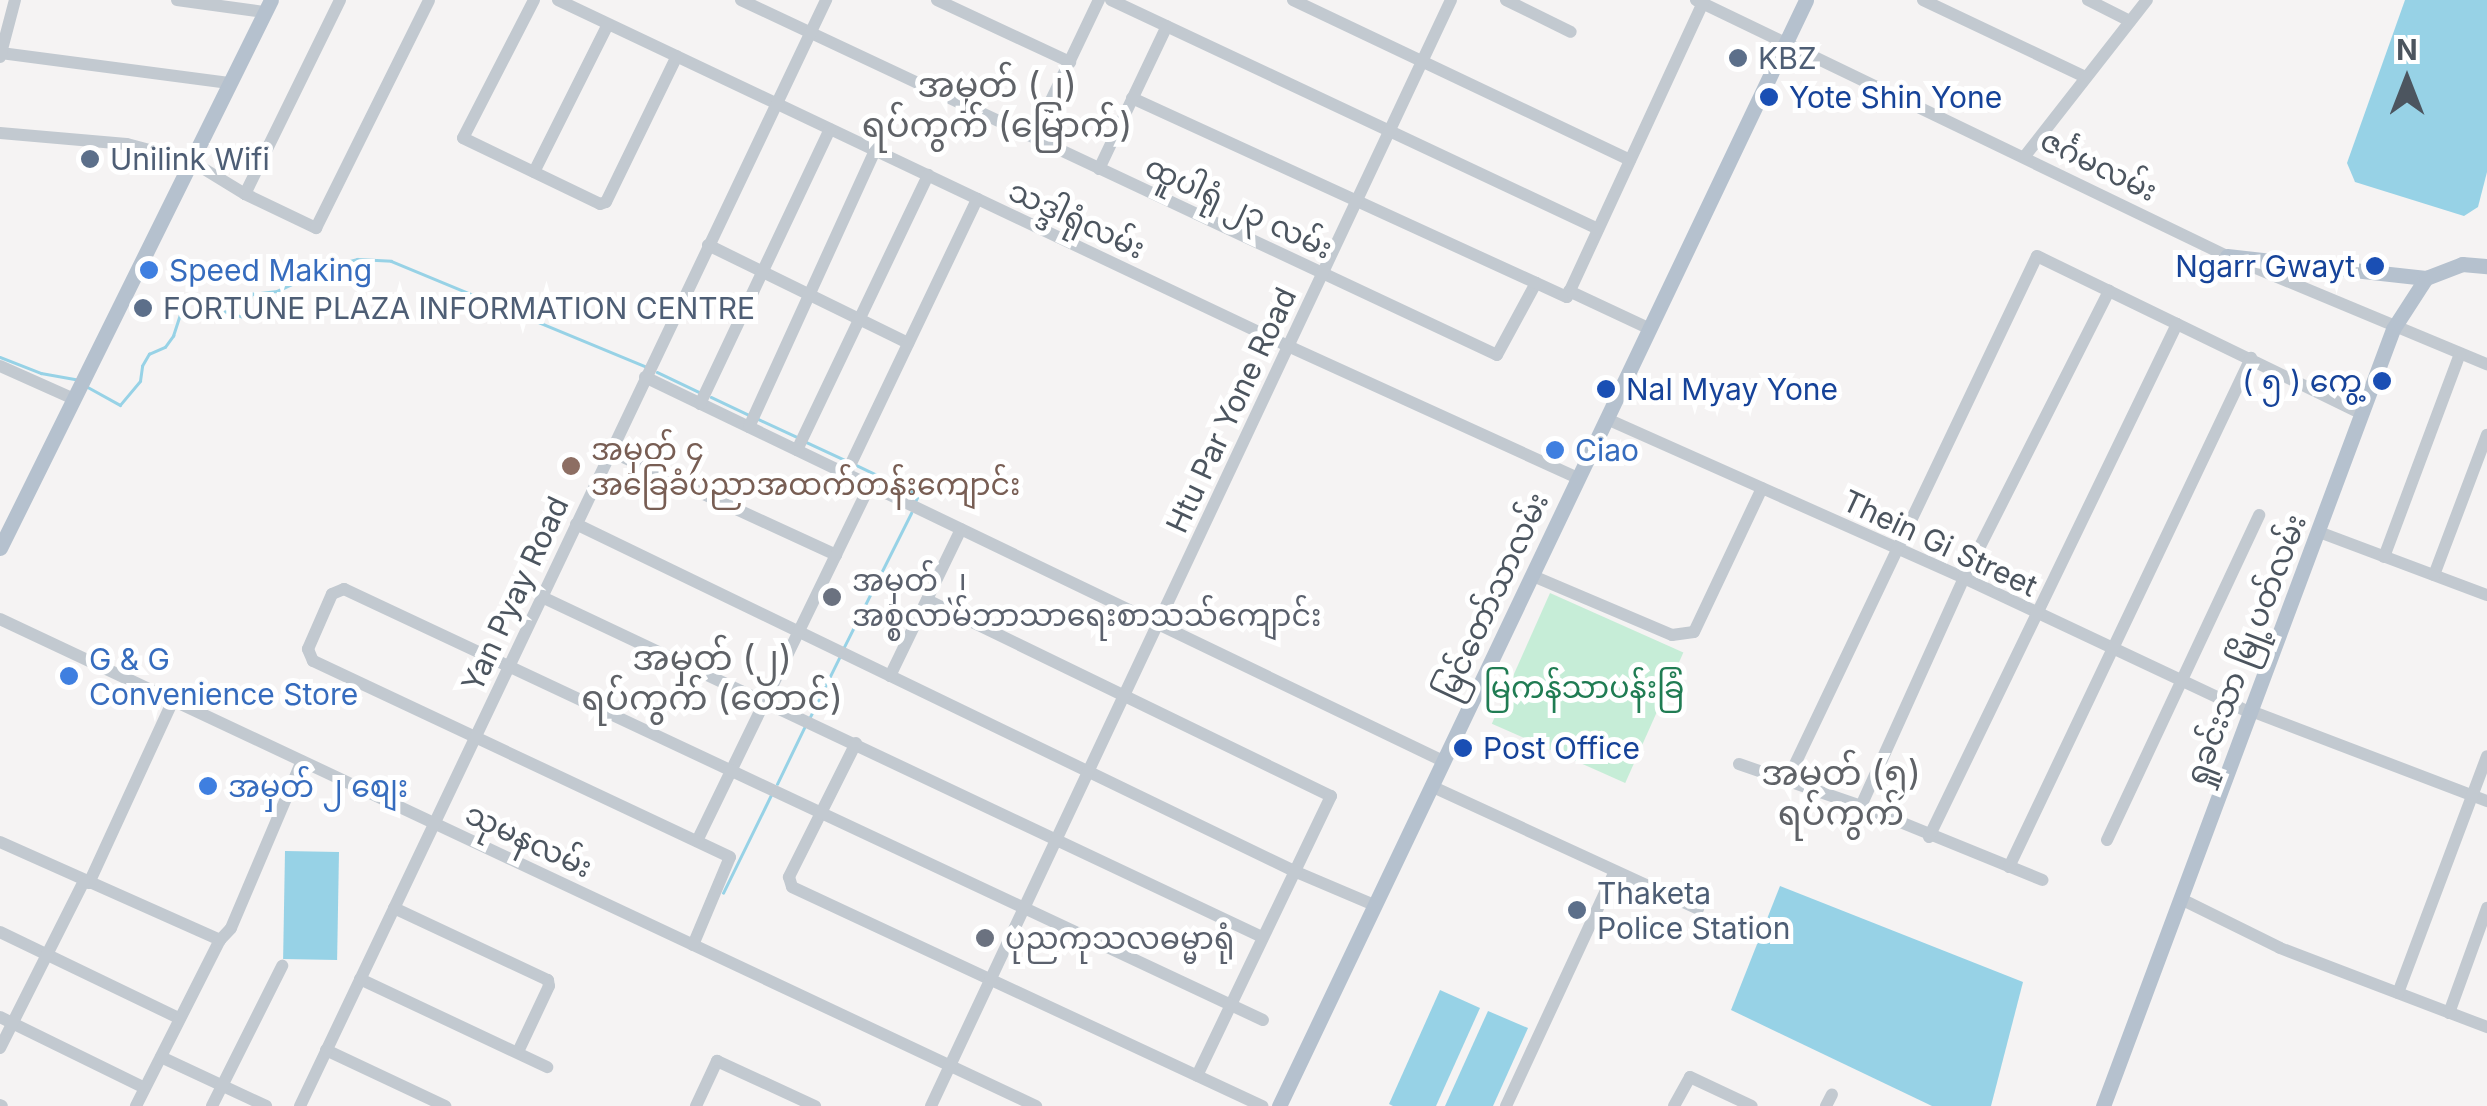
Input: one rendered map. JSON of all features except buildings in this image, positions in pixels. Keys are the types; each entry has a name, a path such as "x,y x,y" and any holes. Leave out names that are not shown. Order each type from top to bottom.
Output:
{"main road":[{"name":"မြင်တော်သာလမ်း","path":"1278,1106 1806,0"},
{"path":"0,548 268,6"},
{"path":"2227,256 2426,278 2462,264 2487,266"},
{"name":"ရှုခင်းသာ မြို့ပတ်လမ်း","path":"2103,1106 2393,329 2426,278"}],"street":[{"path":"15,0 1,55 230,82"},
{"path":"179,0 268,6"},
{"path":"245,194 340,0"},
{"path":"0,134 127,144 191,161 245,194 316,228 429,0"},
{"path":"534,0 463,138 604,204 676,56"},
{"name":"သဒ္ဒါရုံလမ်း","path":"558,0 1288,346 1578,478"},
{"name":"ထူပါရုံ ၂၃ လမ်း","path":"741,0 1499,356 1536,283"},
{"name":"Yan Pyay Road","path":"300,1106 826,0"},
{"path":"936,0 1070,62"},
{"path":"1034,136 1099,0"},
{"path":"1112,0 1598,229"},
{"path":"1294,0 1630,160"},
{"name":"Htu Par Yone Road","path":"931,1106 1451,0"},
{"path":"1506,0 1571,32"},
{"path":"2088,0 2130,21"},
{"path":"2025,156 2147,0"},
{"path":"1923,1 2085,78"},
{"path":"1568,294 1699,2"},
{"name":"ဇင်္ဂမလမ်း","path":"1699,2 2227,256 2393,329 2487,364"},
{"path":"534,172 608,24"},
{"path":"1099,169 1167,26"},
{"path":"1132,98 1536,283 1650,329"},
{"path":"700,404 830,129"},
{"path":"749,427 875,150"},
{"path":"797,450 928,175"},
{"path":"846,474 977,199"},
{"path":"708,245 908,343"},
{"path":"1787,781 2037,256 2361,412"},
{"path":"1861,806 1964,578 2109,292"},
{"path":"1929,837 2177,324"},
{"path":"2384,556 2460,354"},
{"path":"2009,867 2251,358"},
{"path":"0,366 74,398"},
{"path":"646,377 1444,761"},
{"name":"Thein Gi Street","path":"1607,419 1964,578 2035,615 2251,712 2487,801"},
{"path":"2434,575 2487,435"},
{"path":"610,452 836,555"},
{"path":"696,841 870,485"},
{"path":"1533,576 1672,635 1694,632 1762,488"},
{"path":"2107,840 2259,516"},
{"path":"576,524 1088,772 1374,904"},
{"path":"890,676 961,529"},
{"path":"2319,532 2487,595"},
{"path":"693,945 730,856 308,656 337,590 344,589 510,666 1263,1020"},
{"path":"542,596 1262,937"},
{"path":"927,600 1331,796 1197,1076"},
{"name":"သုမနလမ်း","path":"0,618 1036,1106"},
{"path":"0,1048 6,1020 86,882 173,700"},
{"path":"856,743 789,885 1262,1106"},
{"path":"2398,993 2487,756"},
{"path":"136,1106 220,940 231,928 302,761"},
{"path":"1738,764 1861,806 2042,880"},
{"path":"1431,786 1698,910"},
{"path":"0,842 220,940"},
{"path":"1506,1106 1614,873"},
{"path":"2181,899 2280,948 2487,1027"},
{"path":"394,908 548,980 549,986 518,1052"},
{"path":"2449,1012 2487,908"},
{"path":"0,932 179,1018"},
{"path":"212,1106 282,966"},
{"path":"360,979 548,1066"},
{"path":"6,1020 145,1088"},
{"path":"326,1050 445,1106"},
{"path":"161,1056 266,1106"},
{"path":"696,1106 718,1061 815,1106"},
{"path":"1674,1106 1690,1077 1752,1106"}],"green space":[{"name":"မြကန်သာပန်းခြံ","path":"1550,593 1683,652 1625,783 1492,724"}],"water":[{"path":"2405,0 2487,0 2487,172 2478,207 2464,216 2355,182 2347,163"},
{"path":"285,851 339,852 337,960 283,959"},
{"path":"1780,886 2023,982 1991,1106 1932,1106 1731,1010"},
{"path":"1440,990 1480,1008 1436,1106 1393,1106 1389,1104"},
{"path":"1488,1011 1528,1028 1493,1106 1445,1106"}],"waterway":[{"path":"86,386 120,405 140,381 149,354 165,347 173,336 185,299 243,317 252,294 277,291 331,266 357,259 391,261 645,366"},
{"path":"0,357 41,373 75,379"},
{"path":"657,372 699,392"},
{"path":"711,397 749,415"},
{"path":"756,418 799,438"},
{"path":"806,442 849,462"},
{"path":"856,465 919,495 916,501"},
{"path":"843,649 911,513"},
{"path":"810,717 840,656"},
{"path":"777,784 804,728"},
{"path":"723,893 771,795"}],"place":[{"name":"KBZ","path":"1738,58"},
{"name":"Yote Shin Yone","path":"1769,97"},
{"name":"Unilink Wifi","path":"90,159"},
{"name":"Ngarr Gwayt","path":"2375,266"},
{"name":"Speed Making","path":"149,270"},
{"name":"FORTUNE PLAZA INFORMATION CENTRE","path":"143,308"},
{"name":"( ၅ ) ကွေ့","path":"2382,381"},
{"name":"Nal Myay Yone","path":"1606,389"},
{"name":"Ciao","path":"1555,450"},
{"name":"အမှတ် ၄ အခြေခံပညာအထက်တန်းကျောင်း","path":"571,466"},
{"name":"အမှတ် ၂ အစ္စလာမ်ဘာသာရေးစာသသ်ကျောင်း","path":"832,597"},
{"name":"G & G Convenience Store","path":"69,676"},
{"name":"Post Office","path":"1463,748"},
{"name":"အမှတ် ၂ စျေး","path":"208,786"},
{"name":"Thaketa Police Station","path":"1577,910"},
{"name":"ပုညကုသလဓမ္မာရုံ","path":"985,938"}],"district":[{"name":"အမှတ် (၂) ရပ်ကွက် (မြောက်)","path":"997,104"},
{"name":"အမှတ် (၂) ရပ်ကွက် (တောင်)","path":"712,677"},
{"name":"အမှတ် (၅) ရပ်ကွက်","path":"1841,792"}]}
